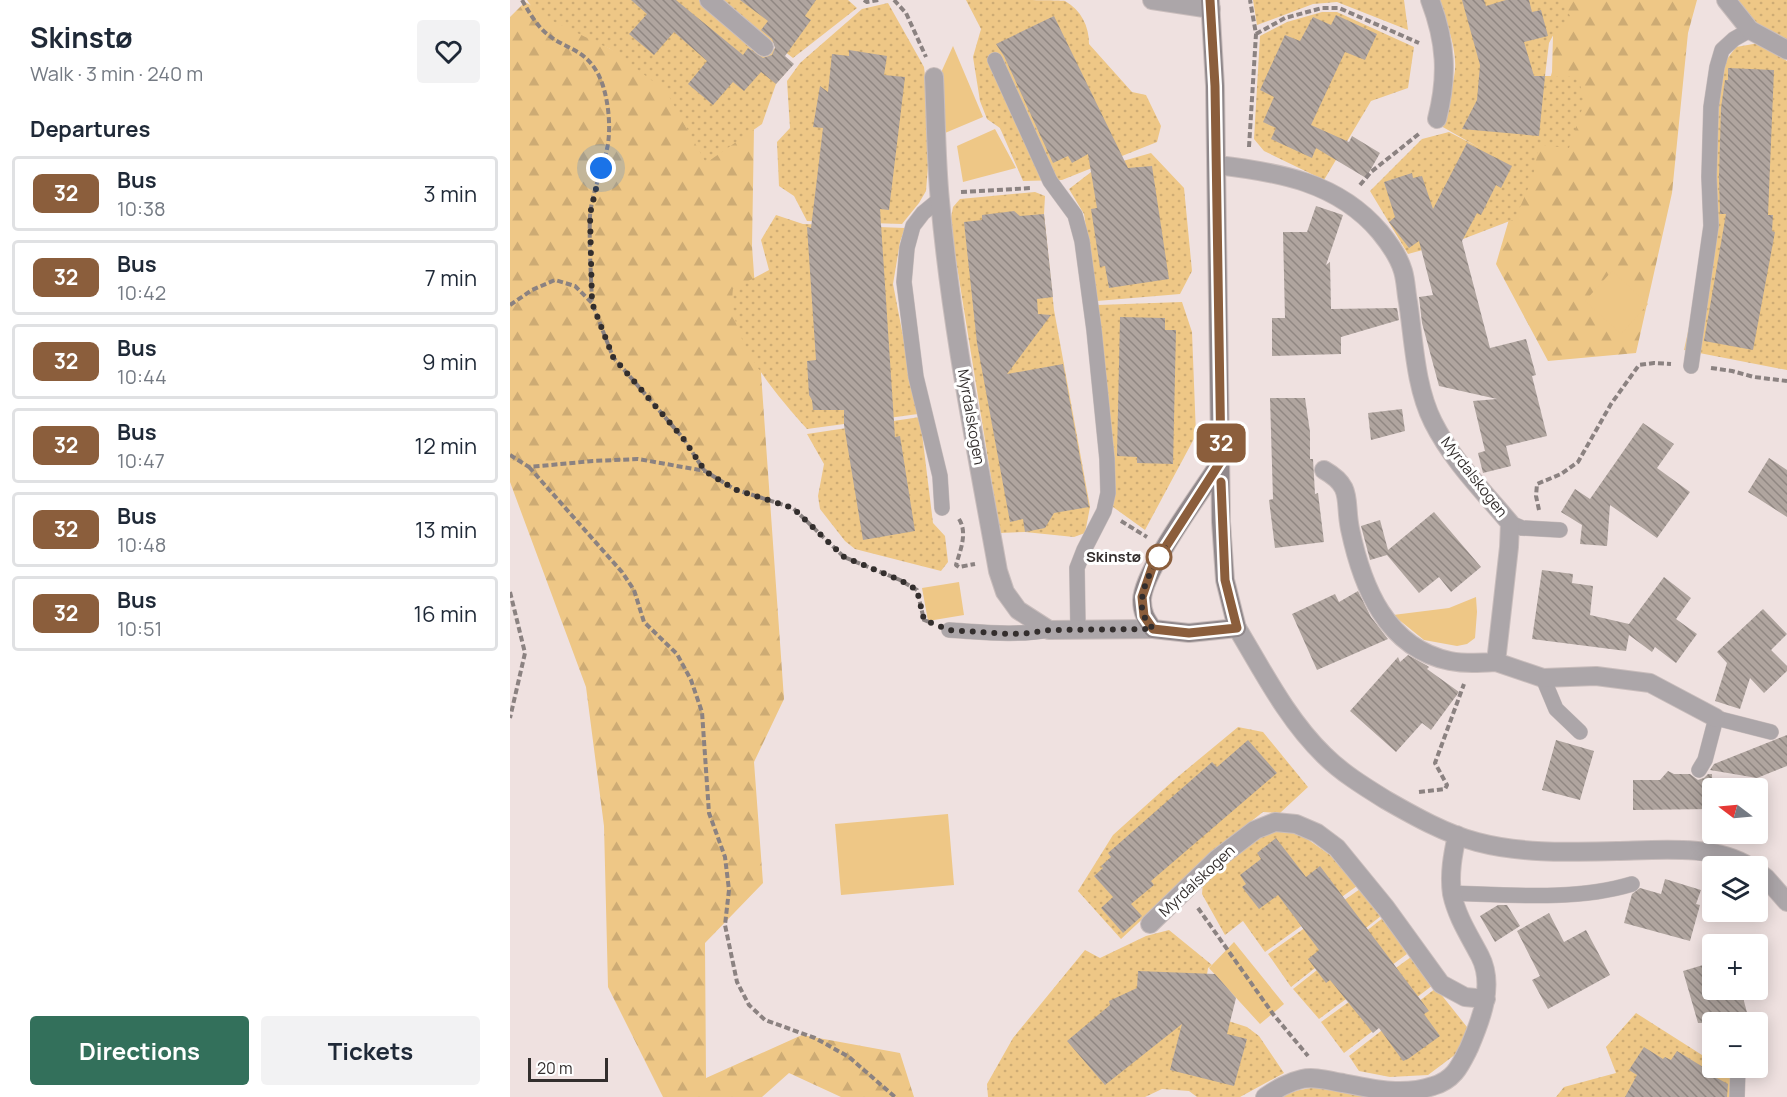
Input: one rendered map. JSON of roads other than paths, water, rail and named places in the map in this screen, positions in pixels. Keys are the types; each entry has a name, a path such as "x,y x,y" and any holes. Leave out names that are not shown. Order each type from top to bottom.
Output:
{"main road":[{"path":"1210,4 1217,165 1225,580 1237,628 1189,633 1153,629 1144,616 1142,597 1152,568 1221,461"}],"street":[{"path":"709,0 764,46"},
{"path":"1152,0 1210,4"},
{"path":"1430,0 1443,44 1443,95 1437,119"},
{"path":"1726,0 1750,30 1787,50"},
{"name":"Myrdalskogen","path":"934,77 940,196 951,293 971,428 998,571 1005,592 1018,610 1049,630"},
{"name":"Myrdalskogen","path":"1217,165 1309,182 1347,202 1369,219 1390,245 1403,271 1420,385 1433,421 1457,460 1510,523 1496,662"},
{"path":"1324,470 1338,478 1345,487 1349,525 1357,564 1369,592 1391,626 1404,639 1435,657 1472,663 1496,662 1543,678 1596,676 1650,683 1716,718"},
{"path":"1237,628 1290,714 1324,755 1358,783 1401,808 1456,835 1476,842 1518,849 1563,852 1706,852 1721,856"},
{"path":"1049,630 1153,629"},
{"name":"Myrdalskogen","path":"1150,924 1216,859 1255,830 1275,822 1296,824 1317,833 1337,848 1386,908 1441,984 1465,997 1486,999"},
{"path":"1266,1097 1287,1083 1304,1078 1323,1079 1390,1091 1418,1091 1438,1084 1458,1071 1476,1033 1486,999 1486,980 1482,959 1460,920 1452,893 1450,870 1456,835"},
{"path":"1768,880 1787,902"}],"lane":[{"path":"1691,366 1711,226 1709,177 1711,107 1717,68 1722,50 1734,39 1750,30"},
{"path":"995,60 1050,181 1075,215 1082,241 1094,330 1107,459 1108,493 1104,511 1077,568 1078,630"},
{"path":"940,196 914,226 907,248 904,282 916,377 940,477 942,508"},
{"path":"1510,523 1522,528 1560,530"},
{"path":"949,630 1008,634 1049,630"},
{"path":"1543,678 1556,709 1580,732"},
{"path":"1699,770 1705,760 1716,718 1771,732"},
{"path":"1452,893 1528,896 1614,890 1632,884"},
{"path":"1737,1097 1738,1078"}],"place":[{"name":"Skinstø","path":"1159,557"}]}
